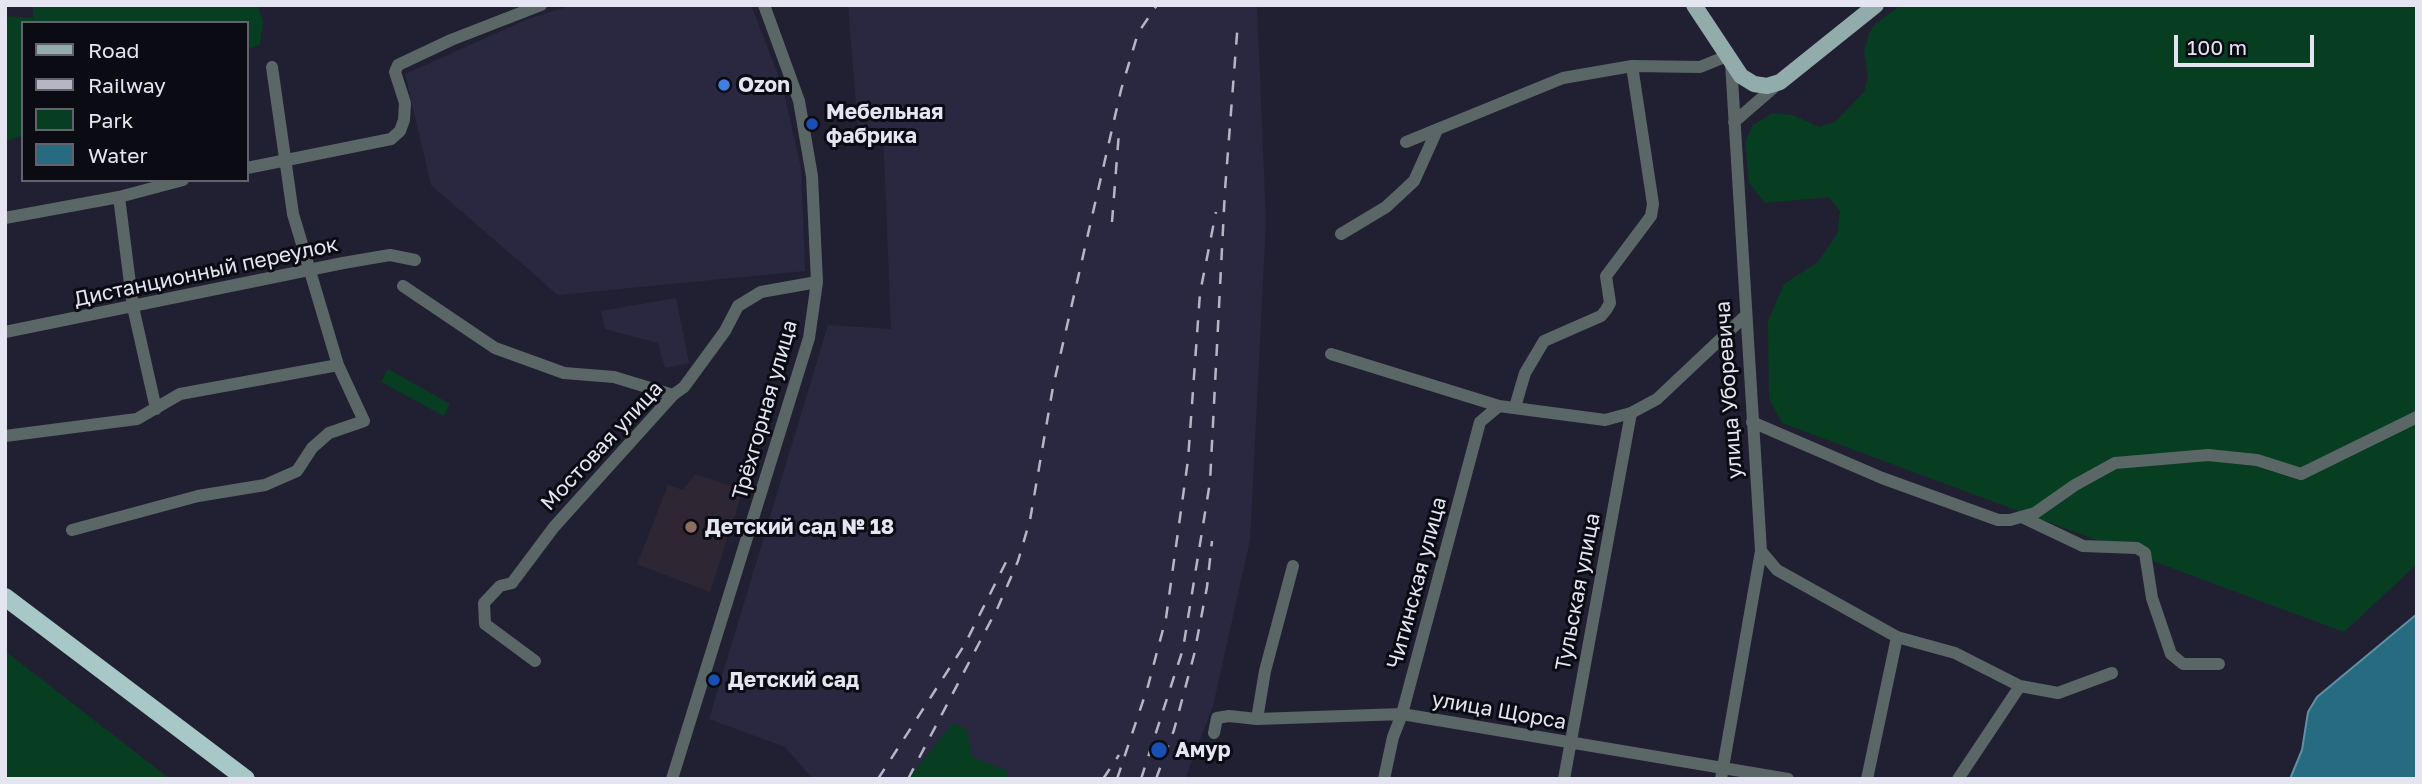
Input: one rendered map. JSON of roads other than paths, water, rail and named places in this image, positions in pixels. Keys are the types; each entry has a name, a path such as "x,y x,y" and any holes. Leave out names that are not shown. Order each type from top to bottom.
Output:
{"highway":[{"path":"5,597 241,775"}],"main road":[{"path":"1694,5 1741,76 1754,84 1767,86 1780,82 1876,5"}],"street":[{"path":"248,168 391,139 400,131 405,103 395,72 398,65 409,58 541,5"},
{"name":"Трёхгорная улица","path":"672,779 809,338 817,282 812,176 799,100 764,5"},
{"path":"1406,142 1563,78 1632,66 1700,67 1729,59"},
{"name":"улица Уборевича","path":"1722,773 1761,551 1729,59"},
{"path":"1515,407 1525,373 1544,341 1601,316 1606,310 1610,303 1606,276 1651,216 1652,193 1632,66"},
{"path":"72,530 198,496 265,485 297,471 312,448 329,433 365,421 338,365 293,214 272,67"},
{"path":"1734,122 1780,82"},
{"path":"1341,234 1386,206 1414,181 1437,130"},
{"path":"5,218 119,197 175,182"},
{"path":"119,197 133,307 156,409"},
{"name":"Дистанционный переулок","path":"5,332 390,255 415,260"},
{"name":"Мостовая улица","path":"535,661 485,624 484,603 500,586 512,583 554,527 673,395 684,387 706,358 738,306 761,292 817,282"},
{"path":"404,286 495,348 564,373 614,377 673,395"},
{"path":"1331,354 1499,406 1605,420 1631,413 1657,399 1682,379 1744,317"},
{"path":"5,436 137,419 180,394 338,365"},
{"name":"Читинская улица","path":"1384,779 1393,737 1402,714 1480,422 1499,406"},
{"name":"Тульская улица","path":"1564,779 1631,413"},
{"path":"1752,422 1882,478 1998,520 2035,513 2075,485 2116,463 2208,455 2257,460 2301,474 2417,417"},
{"path":"2022,517 2083,546 2137,548 2145,553 2152,597 2171,654 2183,664 2219,664"},
{"path":"1761,551 1777,570 1897,637 1955,653 2020,686 2058,693 2112,673"},
{"path":"1256,719 1265,671 1293,566"},
{"path":"1867,779 1897,637"},
{"path":"1958,779 2020,686"},
{"name":"улица Щорса","path":"1214,733 1216,718 1402,714 1722,773 1788,779"}],"water":[{"path":"2417,614 2417,779 2290,779 2302,750 2308,712 2317,697"}],"railway":[{"path":"908,779 998,607 1018,561 1030,520 1053,387 1121,90 1138,33 1157,5"},
{"path":"1141,779 1183,649 1210,482 1225,190 1238,21"},
{"path":"1112,222 1119,132"},
{"path":"1117,779 1148,686 1166,618 1188,460 1200,293 1216,212"},
{"path":"1156,779 1174,730 1194,655 1207,587 1212,541"},
{"path":"878,779 965,644 1006,562"},
{"path":"1103,779 1119,755"}],"place":[{"name":"Ozon","path":"724,85"},
{"name":"Мебельная фабрика","path":"812,124"},
{"name":"Детский сад № 18","path":"691,527"},
{"name":"Детский сад","path":"714,680"},
{"name":"Амур","path":"1159,750"}]}
